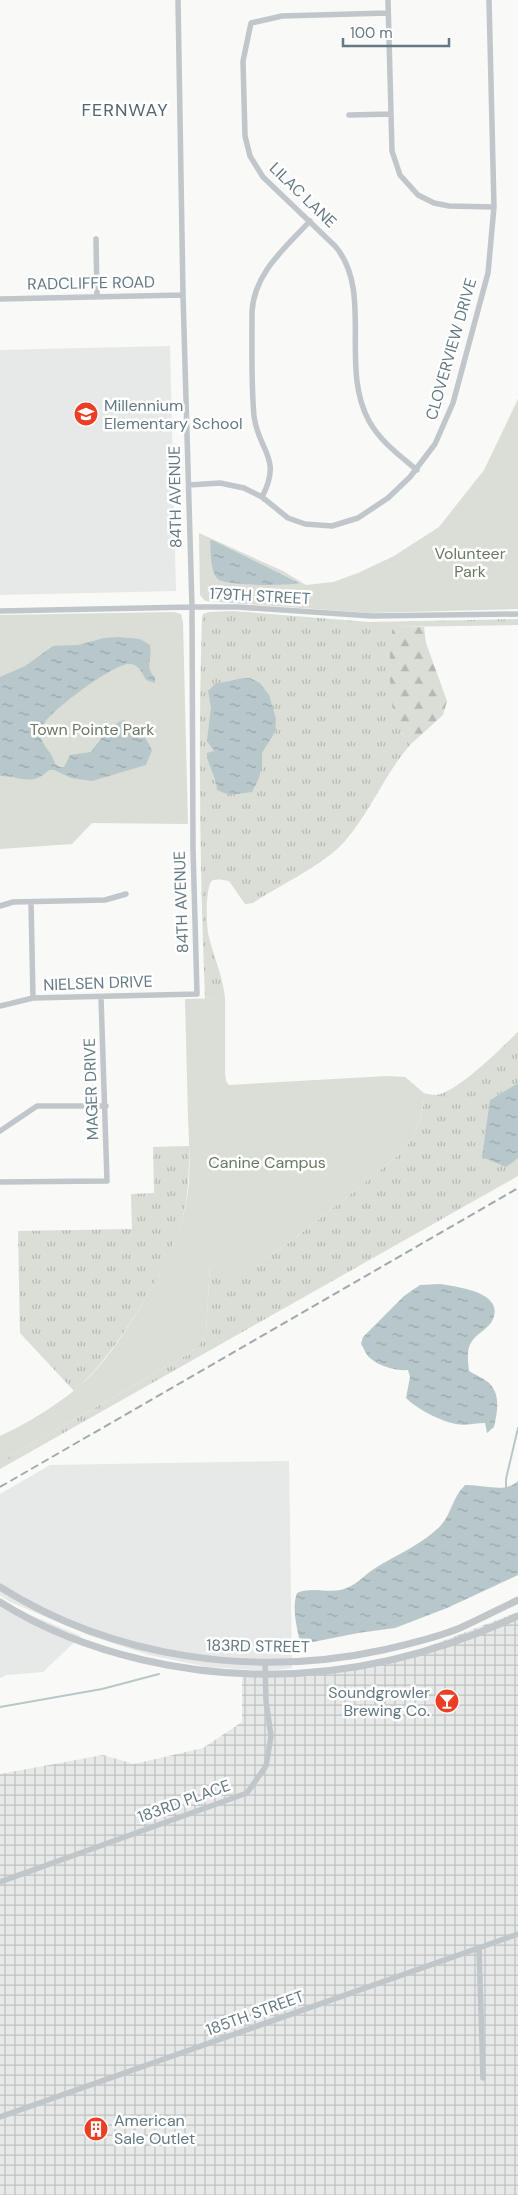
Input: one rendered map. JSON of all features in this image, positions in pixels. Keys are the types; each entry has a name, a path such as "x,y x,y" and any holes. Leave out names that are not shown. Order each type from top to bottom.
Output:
{"street":[{"name":"84TH AVENUE","path":"178,0 183,295 192,607 193,848 197,994"},
{"path":"388,0 393,158 400,175 410,188 425,199 441,205 494,207"},
{"name":"CLOVERVIEW DRIVE","path":"189,484 231,485 244,488 262,497 279,513 297,522 314,526 339,524 358,518 400,488 435,444 453,403 488,272 494,207 489,0"},
{"name":"LILAC LANE","path":"388,13 282,16 251,23 243,61 248,149 256,168 263,177 340,252 351,274 353,284 356,384 364,411 381,439 416,470"},
{"path":"349,115 391,114"},
{"path":"262,497 270,480 270,456 255,418 252,312 254,297 260,278 266,269 310,221"},
{"path":"96,239 97,298"},
{"name":"RADCLIFFE ROAD","path":"0,299 183,295"},
{"name":"179TH STREET","path":"0,611 238,607 372,616 518,614"},
{"path":"0,906 13,902 105,900 126,894"},
{"path":"32,902 33,998"},
{"name":"NIELSEN DRIVE","path":"0,1006 33,998 197,994"},
{"name":"MAGER DRIVE","path":"0,1182 107,1181 101,997"},
{"path":"0,1131 37,1106 106,1106"},
{"name":"183RD STREET","path":"0,1587 20,1600 72,1624 133,1645 195,1658 266,1662 352,1657 394,1647 459,1628 518,1600"},
{"name":"183RD STREET","path":"0,1602 43,1627 101,1650 197,1670 266,1675 330,1672 389,1662 428,1651 518,1616"},
{"name":"183RD PLACE","path":"0,1882 248,1793 266,1766 271,1736 266,1701 266,1662"},
{"name":"185TH STREET","path":"0,2117 518,1934"},
{"path":"479,1948 483,2078"}],"shaded area":[{"name":"Millennium Elementary School","path":"170,346 176,591 0,595 0,350"},
{"path":"289,1461 292,1668 266,1671 208,1667 149,1655 91,1636 10,1602 0,1595 0,1494 50,1465"},
{"path":"0,1600 9,1606 81,1636 43,1672 7,1675 0,1678"},
{"path":"518,1612 518,2195 0,2195 0,1774 103,1755 134,1764 203,1748 242,1722 242,1673 269,1675 382,1661 406,1655"}],"green space":[{"name":"Volunteer Park","path":"518,399 518,609 370,613 205,601 200,595 199,533 283,571 306,585 333,582 358,573 394,556 439,527 484,470"},
{"path":"233,611 369,622 518,619 518,625 393,627 390,668 402,733 411,744 393,767 363,817 345,841 326,858 253,903 245,904 229,881 219,879 213,880 210,883 207,897 207,925 225,998 205,999 200,808 202,618 203,614 209,612"},
{"name":"Town Pointe Park","path":"174,612 181,614 183,622 188,824 92,823 72,844 0,849 0,615"},
{"path":"393,627 424,627 426,643 447,701 443,715 411,744 398,725 393,707 390,684 390,660"},
{"name":"Canine Campus","path":"225,998 225,1073 226,1081 229,1085 387,1076 405,1077 424,1093 423,1108 415,1132 402,1152 290,1242 264,1260 249,1277 239,1277 210,1264 206,1333 199,1345 187,1355 0,1462 0,1436 21,1426 65,1398 83,1383 113,1349 158,1276 179,1228 189,1186 185,999"},
{"path":"518,1032 518,1083 490,1100 518,1158 518,1176 0,1469 0,1462 187,1355 199,1345 206,1333 210,1264 220,1266 238,1276 249,1277 264,1260 290,1242 402,1152 411,1140 418,1124 423,1108 424,1093 435,1095 455,1087 478,1069"},
{"path":"189,1146 185,1207 169,1253 141,1306 124,1332 107,1356 74,1391 20,1333 18,1231 132,1229 131,1194 154,1193 153,1147"}],"water":[{"path":"212,540 299,583 244,584 218,579 215,576 211,561 210,541"},
{"path":"104,638 140,639 150,645 149,666 155,677 155,683 146,680 139,668 131,664 112,670 56,710 42,727 41,737 55,764 64,767 70,755 91,752 111,729 124,720 141,732 152,750 146,765 92,781 71,778 54,770 49,770 43,775 32,779 0,776 0,677 25,666 53,646 78,645"},
{"path":"250,678 260,683 269,695 276,719 275,732 262,753 259,778 252,792 229,795 217,790 207,757 207,753 214,751 207,741 211,707 208,691 215,684"},
{"path":"518,1083 518,1158 506,1167 482,1157 490,1100"},
{"path":"440,1284 477,1292 492,1303 495,1310 491,1322 470,1344 468,1355 469,1371 488,1382 496,1394 497,1405 494,1427 487,1433 485,1423 456,1424 436,1417 416,1406 406,1398 410,1377 408,1370 382,1366 369,1357 361,1344 363,1337 404,1296 420,1285"},
{"path":"518,1481 518,1575 447,1608 395,1628 308,1643 299,1638 295,1609 297,1593 309,1590 343,1590 374,1569 419,1543 442,1524 457,1495 465,1485 500,1488 512,1485"}],"waterway":[{"path":"506,1488 506,1479 518,1428"},
{"path":"0,1707 102,1689 159,1674"}],"railway":[{"path":"0,1487 518,1188"}],"place":[{"name":"Millennium Elementary School","path":"86,414"},
{"name":"Soundgrowler Brewing Co.","path":"447,1701"},
{"name":"American Sale Outlet","path":"96,2129"}],"district":[{"name":"FERNWAY","path":"125,110"}]}
